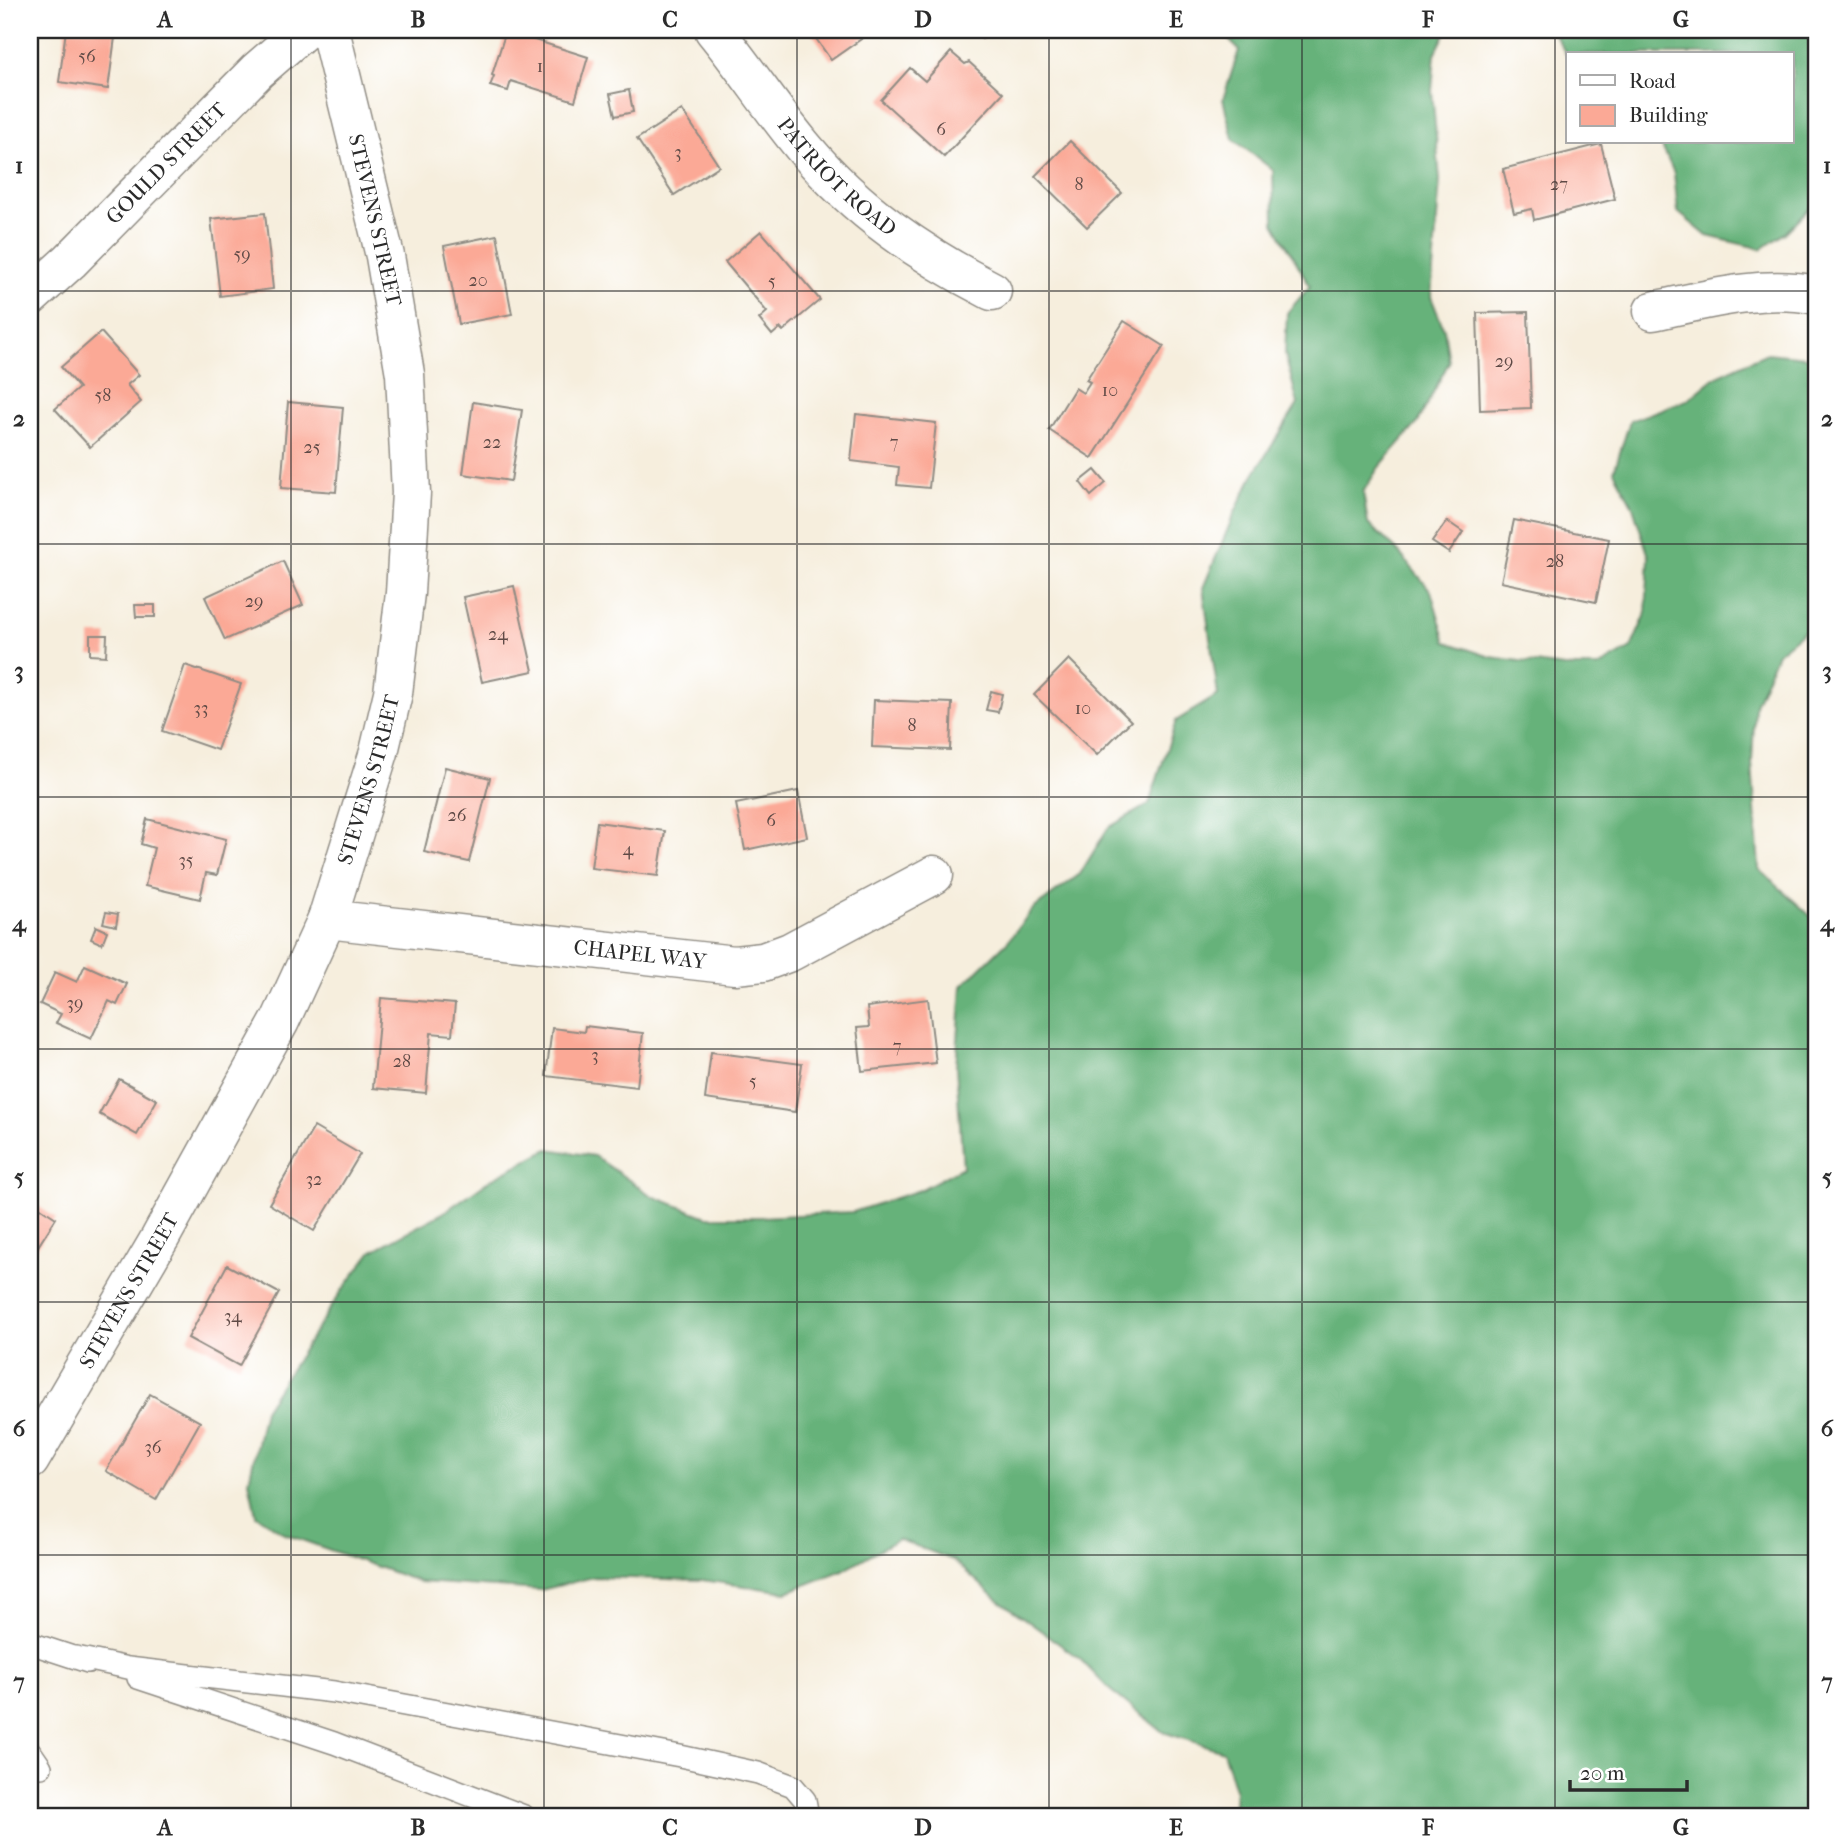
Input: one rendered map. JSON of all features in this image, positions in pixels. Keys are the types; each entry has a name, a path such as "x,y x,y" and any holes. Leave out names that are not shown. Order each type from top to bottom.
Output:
{"street":[{"name":"GOULD STREET","path":"30,297 70,261 257,71 304,30"},
{"name":"STEVENS STREET","path":"30,1460 220,1134 281,1021 327,919 379,752 393,693 405,593 411,493 408,414 400,335 385,256 330,30"},
{"name":"PATRIOT ROAD","path":"714,30 806,150 852,197 880,222 943,266 992,291"},
{"path":"1653,311 1749,293 1816,295"},
{"name":"CHAPEL WAY","path":"327,919 735,965 763,962 790,951 934,875"}],"lane":[{"path":"30,1643 334,1743 524,1816"},
{"path":"76,1657 128,1668 334,1692 693,1758 758,1773 793,1786 805,1800 808,1816"}],"green space":[{"path":"1219,30 1447,30 1435,54 1432,91 1440,180 1431,297 1444,329 1449,362 1417,424 1379,467 1363,492 1368,524 1396,549 1431,591 1446,642 1491,657 1564,667 1598,667 1631,648 1646,614 1649,557 1632,504 1614,471 1630,421 1689,399 1717,376 1767,353 1816,358 1816,621 1777,653 1755,705 1752,762 1759,869 1816,921 1816,1816 1233,1816 1235,1789 1223,1751 1163,1732 1110,1690 1080,1659 996,1598 953,1560 898,1539 843,1570 787,1592 702,1580 594,1577 541,1590 420,1582 285,1534 256,1515 249,1481 264,1410 341,1292 372,1251 443,1213 491,1179 548,1149 594,1156 652,1196 707,1217 853,1212 920,1190 963,1167 956,1067 962,986 1008,941 1032,910 1080,874 1108,828 1149,804 1176,721 1218,695 1203,588 1254,474 1298,404 1285,354 1287,313 1310,286 1274,223 1273,170 1233,139 1223,99 1239,50"},
{"path":"1552,30 1796,30 1816,33 1816,202 1785,233 1762,249 1707,236 1678,212 1674,173 1661,144 1794,144 1794,52 1566,54"}],"building":[{"path":"66,30 116,30 108,89 59,82"},
{"path":"810,30 874,30 831,60"},
{"path":"977,30 1000,30 982,39"},
{"path":"506,31 588,57 575,101 511,81 508,91 490,86"},
{"path":"951,52 965,64 969,62 1003,93 944,157 881,100 910,68 925,81"},
{"path":"629,90 633,112 615,116 610,94"},
{"path":"682,110 719,166 674,195 637,139"},
{"path":"1070,141 1122,193 1087,227 1035,176"},
{"path":"1601,144 1615,199 1534,220 1532,209 1514,213 1503,169"},
{"path":"265,213 273,289 220,296 211,219"},
{"path":"761,231 820,300 783,331 780,328 772,335 759,319 767,312 725,262"},
{"path":"497,235 512,314 459,324 444,246"},
{"path":"1528,312 1531,408 1480,410 1477,313"},
{"path":"1124,321 1164,346 1092,458 1049,430 1075,388 1083,393 1090,382 1086,380"},
{"path":"101,332 139,375 127,385 141,402 90,447 55,409 79,388 61,367"},
{"path":"288,402 343,407 336,492 281,488"},
{"path":"473,402 522,410 511,481 463,474"},
{"path":"856,414 936,423 929,488 897,485 899,467 851,461"},
{"path":"1095,470 1106,483 1091,496 1080,482"},
{"path":"1514,520 1609,539 1596,602 1501,582"},
{"path":"1447,521 1463,532 1449,553 1432,542"},
{"path":"283,561 303,605 225,640 205,597"},
{"path":"514,586 533,671 482,682 463,597"},
{"path":"135,605 155,605 155,617 136,617"},
{"path":"90,635 107,635 106,656 90,655"},
{"path":"1069,659 1131,721 1097,755 1034,695"},
{"path":"185,665 241,684 217,750 162,731"},
{"path":"991,691 1002,694 998,712 986,710"},
{"path":"874,700 952,703 950,750 872,747"},
{"path":"445,767 490,778 469,862 424,852"},
{"path":"798,791 807,837 745,850 736,804"},
{"path":"147,819 226,839 217,875 206,873 200,899 145,886 154,848 141,844"},
{"path":"597,822 665,831 658,876 591,868"},
{"path":"106,912 118,914 116,926 103,923"},
{"path":"96,926 107,931 102,944 91,939"},
{"path":"85,965 127,984 117,1005 109,1001 91,1039 56,1023 61,1014 40,1004 55,972 77,982"},
{"path":"381,998 455,1004 452,1035 431,1033 426,1093 373,1088"},
{"path":"928,999 936,1063 862,1071 857,1028 869,1027 867,1007"},
{"path":"585,1026 643,1033 637,1087 546,1076 552,1028 584,1032"},
{"path":"711,1052 802,1064 795,1112 705,1099"},
{"path":"119,1079 157,1100 137,1135 99,1114"},
{"path":"314,1127 360,1154 314,1231 269,1204"},
{"path":"30,1201 56,1218 30,1259"},
{"path":"227,1265 279,1293 239,1366 188,1338"},
{"path":"150,1394 200,1422 156,1500 106,1471"}]}
